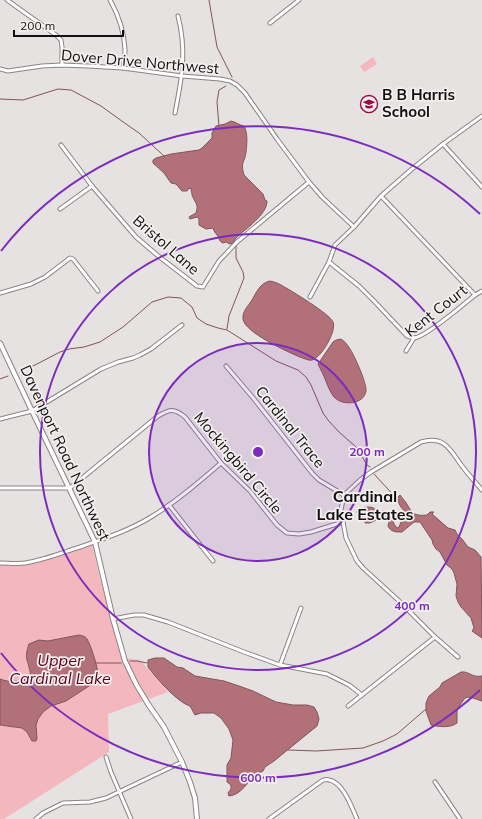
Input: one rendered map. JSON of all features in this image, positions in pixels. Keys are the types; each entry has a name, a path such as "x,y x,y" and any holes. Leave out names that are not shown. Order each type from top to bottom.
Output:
{"street":[{"path":"7,0 61,40 62,65"},
{"path":"110,0 119,20 123,35 125,50 123,68"},
{"path":"270,23 299,0"},
{"path":"175,113 182,76 183,48 178,16"},
{"name":"Dover Drive Northwest","path":"0,69 8,71 42,66 62,65 123,68 230,81 237,85 245,93 322,198 354,227"},
{"path":"310,297 329,262 335,246 381,196 443,144 482,116"},
{"path":"443,144 482,187"},
{"path":"60,209 92,186 61,145"},
{"name":"Bristol Lane","path":"92,186 136,237 196,286 203,286 219,261 232,246 309,182"},
{"path":"381,196 475,295"},
{"path":"0,293 31,284 45,277 70,258 73,259 98,291"},
{"path":"329,262 359,286 407,336 414,338"},
{"name":"Kent Court","path":"406,350 414,338 418,338 430,331 482,290"},
{"path":"0,419 32,411 101,369 133,358 151,349 182,324"},
{"name":"Davenport Road Northwest","path":"0,343 95,542 113,619 125,661 143,697 164,726 182,762 195,798 197,819"},
{"name":"Cardinal Trace","path":"226,366 312,473 319,480 344,495"},
{"name":"Mockingbird Circle","path":"70,488 158,416 168,410 178,411 185,416 221,462 250,491 277,525 287,533 305,533 342,522"},
{"path":"458,657 435,637 357,561 346,538 341,510 344,495 360,480 421,442 429,440 440,442 452,450 456,459 482,490"},
{"path":"0,563 23,564 50,557 95,542 141,523 192,488 221,462"},
{"path":"0,488 70,488"},
{"path":"169,505 213,561"},
{"path":"280,664 301,608"},
{"path":"113,619 134,615 144,615 168,622 244,652 280,664 327,674 349,685 362,695"},
{"path":"348,706 435,637"},
{"path":"106,757 119,793 131,819"},
{"path":"36,819 43,813 63,804 90,802 119,793 182,762"},
{"path":"269,819 323,780 330,780 337,783 346,795 358,819"},
{"path":"435,782 460,819"}],"shaded area":[{"path":"373,57 377,64 364,72 360,66"},
{"path":"92,544 100,579 123,658 140,660 168,692 108,714 109,752 4,819 0,819 0,725 22,728 27,732 32,741 37,739 36,725 43,712 50,706 66,701 89,686 99,683 99,680 94,658 87,638 48,641 39,640 27,650 26,658 30,670 30,676 23,680 15,681 0,679 0,563 37,560"}],"water":[{"path":"231,121 244,126 246,132 247,139 243,164 244,175 263,194 265,200 267,201 266,206 260,216 236,238 233,243 230,244 220,241 213,228 206,229 199,225 199,219 197,217 190,219 189,217 196,213 197,208 191,188 187,191 182,191 176,184 171,183 164,173 153,163 153,160 171,154 199,150 212,138 212,133 216,126"},
{"path":"270,281 280,284 309,302 333,322 333,331 327,344 316,358 308,360 286,351 267,341 245,324 243,314 261,286"},
{"path":"341,339 353,354 366,387 364,396 352,403 342,402 334,397 318,364 333,342"},
{"path":"400,495 416,514 427,515 430,512 434,512 432,514 448,528 455,530 468,547 475,550 481,557 482,638 472,631 474,628 471,618 458,602 456,596 457,584 452,569 447,565 440,552 436,549 420,522 414,522 402,532 395,532 388,526 388,518 378,516 376,520 370,523 365,523 365,520 369,515 368,512 357,513 357,511 362,508 368,507 376,509 378,512 384,511 392,515 394,524 397,528 401,522 413,517 412,514 406,512 400,506 397,498"},
{"name":"Upper Cardinal Lake","path":"79,635 84,636 89,643 97,668 99,683 89,686 66,701 51,706 43,712 36,725 36,741 32,741 27,732 22,728 0,725 0,679 15,681 23,680 30,676 26,655 29,644 39,640 48,641"},
{"path":"164,658 177,667 183,668 195,676 224,681 253,691 276,702 314,707 319,719 317,726 265,767 263,771 257,774 238,793 229,796 228,793 231,789 231,785 227,782 227,765 231,758 233,740 229,729 221,718 214,713 201,713 195,715 190,706 179,700 167,689 148,667 148,660"},
{"path":"461,672 467,672 475,676 482,676 482,701 468,697 465,698 457,709 457,723 454,725 441,727 431,725 426,711 426,703 429,696 440,687 442,683"}],"waterway":[{"path":"209,0 217,47 232,77"},
{"path":"219,126 217,102 219,90 226,86"},
{"path":"0,99 23,100 58,89 71,90 101,106 139,133 164,156"},
{"path":"227,329 229,316 244,278 243,272 236,258 236,246"},
{"path":"20,372 60,352 100,342 123,327 152,302 168,297 181,298 192,307 197,318 206,324 227,330 276,361 298,370 306,377 323,413 338,431 357,448 367,465 370,467"},
{"path":"0,379 8,376"},
{"path":"374,474 398,500"},
{"path":"130,661 147,663"},
{"path":"96,663 121,663"},
{"path":"288,750 316,751 363,748 397,734 426,709"}],"place":[{"name":"B B Harris School","path":"369,104"}],"district":[{"name":"Cardinal Lake Estates","path":"365,505"}]}
